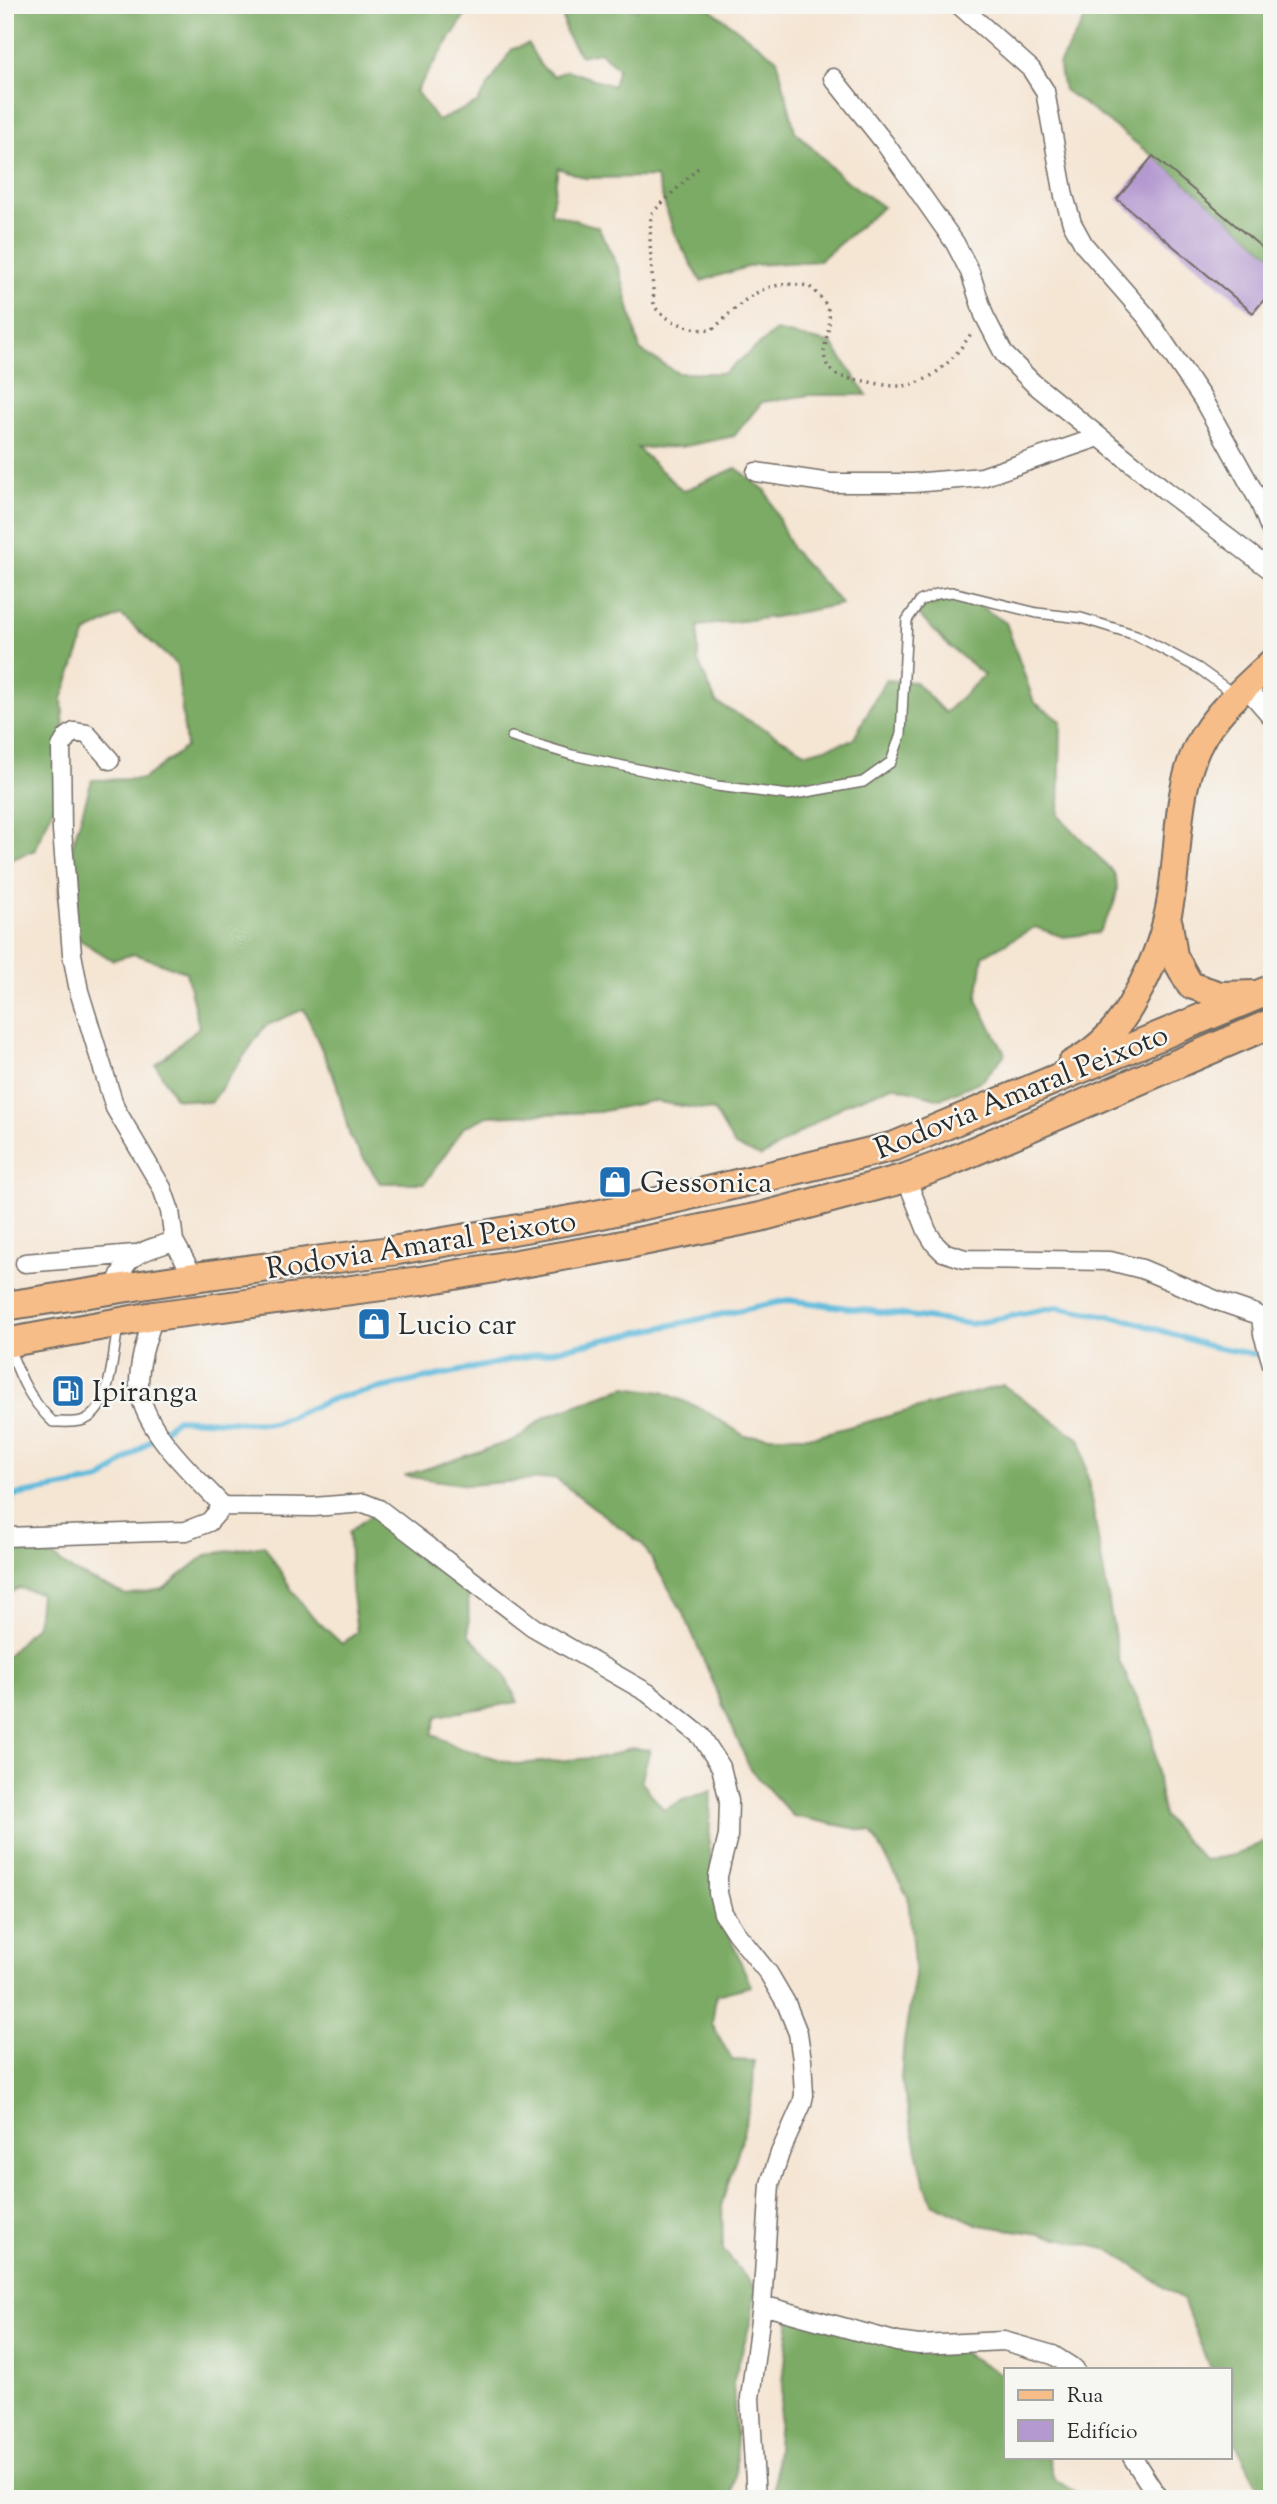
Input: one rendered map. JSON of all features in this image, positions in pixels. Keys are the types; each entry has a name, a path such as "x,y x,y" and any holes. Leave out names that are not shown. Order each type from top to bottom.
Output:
{"highway":[{"name":"Rodovia Amaral Peixoto","path":"5,1306 398,1250 582,1217 686,1196 895,1146 1266,991"},
{"name":"Rodovia Amaral Peixoto","path":"6,1343 154,1316 420,1281 612,1247 760,1217 906,1178 1004,1139 1272,1023"}],"main road":[{"path":"989,1108 1087,1056 1112,1035 1155,962 1168,916 1186,783 1192,759 1213,720 1272,662"},
{"path":"1168,916 1174,956 1190,985 1220,995 1266,991"}],"street":[{"path":"959,5 1031,69 1045,91 1064,197 1072,223 1084,245 1146,316 1202,398 1259,501 1272,533"},
{"path":"833,78 884,142 955,243 970,272 984,315 1004,354 1033,383 1099,437 1272,571"},
{"path":"756,472 830,483 912,483 982,477 1099,437"},
{"path":"1242,692 1272,717"},
{"path":"110,760 87,734 74,732 61,747 62,830 72,954 79,991 116,1108 162,1188 170,1211 174,1241 194,1277"},
{"path":"906,1178 927,1231 943,1252 965,1259 1110,1261 1142,1269 1261,1317 1272,1364"},
{"path":"25,1263 135,1254 174,1241"},
{"path":"115,1289 121,1269 135,1254"},
{"path":"154,1316 142,1351 139,1386 144,1408 169,1447 223,1506 314,1507 364,1503 379,1509 533,1627 648,1693 701,1735 721,1767 729,1801 728,1836 718,1876 718,1893 723,1913 769,1974 786,2003 797,2033 804,2095 780,2153 771,2184 762,2305 750,2398 756,2499"},
{"path":"5,1537 186,1531 209,1522 223,1506"},
{"path":"762,2305 897,2342 930,2345 1004,2342 1053,2355 1073,2368"},
{"path":"1133,2458 1159,2499"}],"lane":[{"path":"512,737 572,755 729,787 789,795 863,782 891,762 901,734 907,620 920,601 936,594 952,592 1037,613 1081,618 1136,635 1242,692"},
{"path":"6,1343 23,1387 38,1408 53,1422 82,1420 94,1414 106,1397 119,1322"}],"path":[{"path":"698,168 651,214 654,306 660,314 695,330 712,330 748,297 771,286 788,283 809,286 828,309 830,323 825,360 830,370 841,377 897,386 913,384 934,374 960,351 984,315"}],"green space":[{"path":"5,5 472,5 416,91 438,121 477,103 512,49 528,44 541,66 554,76 567,70 613,86 618,68 599,52 581,56 566,34 561,5 620,5 637,10 640,5 705,5 777,59 795,131 840,176 883,207 819,261 754,265 701,281 674,233 656,177 585,178 558,168 551,213 598,227 620,271 640,350 678,373 724,373 776,331 832,344 867,395 810,395 762,402 734,436 681,447 637,448 683,491 736,468 766,491 792,549 842,604 775,617 698,626 698,661 716,702 807,753 853,740 885,680 915,682 945,713 984,675 948,645 911,607 963,595 1006,623 1034,702 1061,721 1059,816 1114,873 1116,897 1098,933 1063,937 1035,927 983,956 977,1000 1005,1054 983,1080 940,1099 893,1086 846,1104 761,1157 735,1146 714,1111 652,1101 599,1112 488,1116 464,1127 425,1183 380,1183 350,1137 336,1082 304,1009 265,1026 211,1103 175,1098 156,1065 199,1027 186,972 135,954 112,960 61,928 59,890 92,780 143,779 186,747 177,665 121,615 86,633 62,699 67,776 35,850 5,862"},
{"path":"1093,5 1272,5 1272,256 1144,149 1064,90 1059,64"},
{"path":"1003,1385 1081,1440 1119,1661 1151,1728 1163,1816 1204,1860 1235,1855 1272,1838 1272,2499 1264,2499 1232,2436 1232,2368 1210,2368 1183,2300 1110,2250 1041,2234 979,2225 932,2203 924,2181 901,2079 915,1975 908,1897 872,1832 793,1816 750,1769 684,1614 643,1545 555,1478 469,1485 404,1476 517,1439 545,1417 625,1387 662,1392 702,1409 745,1436 815,1436"},
{"path":"376,1511 413,1547 468,1586 469,1635 501,1669 518,1702 437,1716 432,1734 459,1748 516,1764 606,1757 630,1748 650,1750 641,1781 664,1810 685,1799 711,1791 709,1847 723,1921 751,1986 716,1995 712,2024 732,2060 754,2061 753,2090 741,2142 722,2203 723,2250 755,2288 752,2316 733,2383 737,2458 732,2499 5,2499 5,1658 37,1624 40,1593 19,1588 5,1596 5,1553 43,1549 74,1572 126,1595 163,1589 206,1555 264,1545 310,1614 342,1644 357,1632 351,1588 349,1532"},
{"path":"790,2316 959,2351 1004,2375 1004,2458 1048,2458 1054,2479 1081,2496 1091,2499 774,2499"}],"building":[{"path":"1153,156 1272,256 1272,290 1253,313 1117,199"}],"waterway":[{"path":"5,1497 101,1480 177,1419 274,1423 335,1398 788,1300 971,1324 1057,1307 1125,1319 1209,1346 1268,1357"}],"place":[{"name":"Gessonica","path":"615,1182"},
{"name":"Lucio car","path":"374,1324"},
{"name":"Ipiranga","path":"68,1391"}]}
